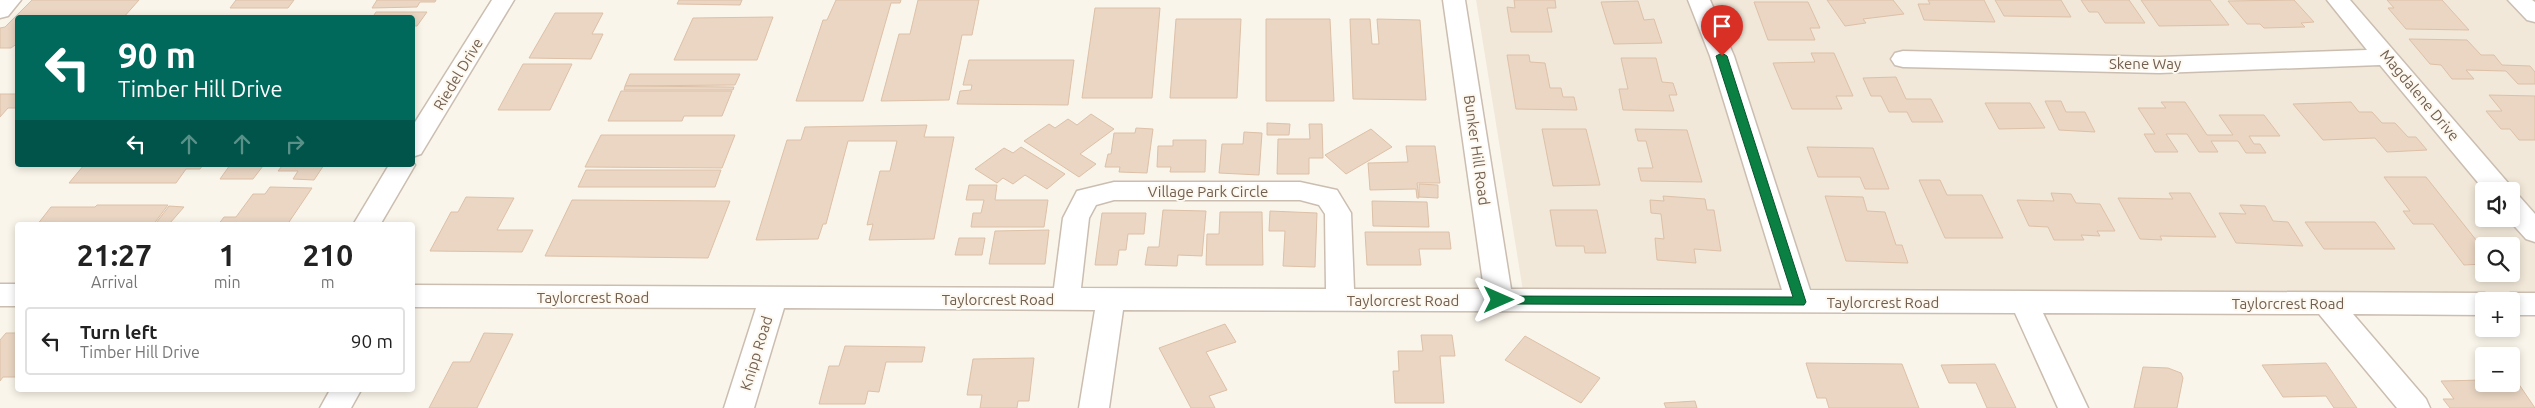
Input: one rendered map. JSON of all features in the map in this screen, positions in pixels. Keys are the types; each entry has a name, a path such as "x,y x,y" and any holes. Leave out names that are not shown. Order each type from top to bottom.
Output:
{"street":[{"path":"0,10 10,0"},
{"name":"Riedel Drive","path":"415,143 503,0"},
{"name":"Bunker Hill Road","path":"1454,0 1499,300"},
{"path":"1699,0 1722,56 1800,302"},
{"name":"Magdalene Drive","path":"2338,0 2492,182"},
{"path":"2519,0 2535,15"},
{"name":"Skene Way","path":"1903,59 2160,65 2387,57"},
{"path":"368,222 401,167"},
{"name":"Village Park Circle","path":"1066,299 1076,218 1086,198 1114,191 1300,191 1328,197 1338,213 1340,299"},
{"path":"2520,214 2535,232"},
{"path":"0,295 15,295"},
{"name":"Taylorcrest Road","path":"415,296 2475,304"},
{"name":"Knipp Road","path":"739,408 773,298"},
{"path":"1094,408 1111,299"},
{"path":"2024,302 2073,408"},
{"path":"2327,304 2415,408"},
{"path":"2520,304 2535,304"},
{"path":"336,408 345,392"}],"shaded area":[{"path":"1476,0 2535,0 2535,295 2520,295 2520,292 2475,292 2475,295 1523,291"}],"building":[{"path":"32,0 139,0 126,15 17,15"},
{"path":"236,0 294,0 288,8 230,8"},
{"path":"377,0 436,0 435,2 420,2 417,7 372,8"},
{"path":"679,0 742,0 740,5 677,4"},
{"path":"836,0 901,0 900,3 891,3 863,101 796,101 823,20 827,20"},
{"path":"918,0 979,0 972,35 962,35 949,100 881,101 899,34 910,34"},
{"path":"1514,0 1555,0 1556,8 1547,8 1552,32 1511,32 1507,7 1515,8"},
{"path":"1827,0 1893,0 1904,14 1863,19 1866,23 1845,26"},
{"path":"1928,0 1984,0 1995,22 1924,20 1918,4 1930,4"},
{"path":"1995,0 2061,0 2071,17 2004,16"},
{"path":"2081,0 2129,0 2145,23 2105,23 2098,12 2089,12"},
{"path":"2141,0 2210,0 2229,25 2159,26"},
{"path":"2294,0 2314,22 2301,23 2305,27 2264,28 2260,24 2247,24 2228,1"},
{"path":"2387,0 2442,0 2469,30 2406,29 2388,8 2394,8"},
{"path":"1638,1 1644,20 1654,19 1662,43 1614,44 1601,2"},
{"path":"1754,2 1808,2 1820,28 1810,28 1815,40 1768,40"},
{"path":"1095,8 1160,8 1152,98 1082,98"},
{"path":"376,12 427,12 417,26 415,26 415,15 374,15"},
{"path":"555,13 603,13 592,34 603,34 591,59 529,58"},
{"path":"15,17 15,45 11,48 0,48 0,28 5,27"},
{"path":"773,17 757,60 674,60 693,18"},
{"path":"1176,19 1241,19 1237,98 1170,98"},
{"path":"1266,19 1330,19 1334,101 1266,101"},
{"path":"1350,19 1370,19 1372,44 1379,44 1377,19 1420,20 1426,100 1353,99"},
{"path":"2409,39 2467,40 2481,55 2494,55 2502,65 2530,66 2535,72 2535,84 2518,84 2506,71 2466,70 2474,79 2452,79 2441,65 2430,64"},
{"path":"1811,53 1834,53 1853,96 1836,96 1842,109 1792,109 1773,63 1815,62"},
{"path":"1507,55 1529,55 1530,62 1545,63 1550,88 1561,88 1563,97 1574,97 1577,110 1516,109"},
{"path":"1621,58 1656,58 1662,82 1673,83 1677,95 1669,95 1674,111 1623,110 1619,89 1628,89"},
{"path":"969,60 1074,60 1068,105 957,104 960,91 971,90 972,85 963,85"},
{"path":"523,64 572,64 550,110 498,110"},
{"path":"630,74 740,74 735,85 625,86"},
{"path":"1896,77 1906,99 1931,99 1943,122 1912,122 1907,112 1889,112 1881,96 1871,96 1863,78"},
{"path":"625,86 734,87 733,90 624,90"},
{"path":"621,91 732,91 722,116 684,116 682,121 608,121"},
{"path":"0,94 15,94 15,108 8,108 0,117"},
{"path":"2489,95 2535,96 2535,140 2519,140 2510,129 2501,129 2486,111 2502,111"},
{"path":"2045,101 2061,101 2066,112 2085,112 2095,132 2059,130"},
{"path":"2161,102 2185,102 2207,135 2233,135 2219,115 2264,115 2280,136 2249,136 2254,144 2260,144 2266,153 2246,153 2238,141 2211,141 2218,152 2199,152 2187,134 2166,134 2178,152 2155,152 2144,134 2155,134 2138,108 2166,108"},
{"path":"2351,102 2359,112 2372,112 2382,123 2395,123 2408,137 2416,137 2427,150 2387,152 2375,138 2323,140 2293,104"},
{"path":"1985,103 2030,103 2045,128 1999,129"},
{"path":"1091,114 1114,129 1080,154 1096,164 1079,177 1024,141 1049,124 1055,128 1068,119 1077,125"},
{"path":"1267,123 1290,124 1289,135 1267,135"},
{"path":"1309,124 1322,124 1323,158 1309,158 1309,174 1277,174 1278,139 1310,139"},
{"path":"927,125 924,137 954,137 934,239 869,240 873,224 867,225 880,171 890,171 897,141 848,141 826,224 823,224 818,239 756,240 787,140 801,140 805,127"},
{"path":"1136,128 1153,129 1147,173 1119,172 1120,167 1105,167 1108,154 1111,154 1114,133 1135,133"},
{"path":"1371,129 1392,147 1346,174 1325,155"},
{"path":"1542,129 1586,129 1600,185 1553,186"},
{"path":"1635,129 1687,130 1702,182 1641,181 1638,168 1653,168 1646,141 1638,141"},
{"path":"1244,132 1262,133 1259,175 1219,173 1222,144 1243,144"},
{"path":"601,135 735,135 722,168 585,167"},
{"path":"1173,140 1206,140 1205,172 1170,172 1171,167 1157,167 1158,146 1173,146"},
{"path":"1406,146 1435,146 1440,183 1417,183 1419,198 1417,198 1416,189 1370,190 1368,163 1408,162"},
{"path":"1021,147 1065,174 1047,189 1025,175 1013,184 1003,178 997,183 975,169 1004,148 1013,153"},
{"path":"1807,147 1873,148 1889,189 1865,189 1860,177 1818,177"},
{"path":"82,167 202,167 200,169 186,169 176,183 69,183"},
{"path":"229,167 262,167 253,179 220,179"},
{"path":"281,167 323,167 314,180 293,179 298,171 278,171"},
{"path":"586,170 721,170 715,187 578,187"},
{"path":"2384,177 2426,177 2475,239 2475,264 2464,265 2433,224 2413,224 2403,211 2410,211"},
{"path":"1919,180 1940,180 1947,195 1982,195 2003,238 1945,238"},
{"path":"1419,184 1438,185 1438,198 1419,197"},
{"path":"969,185 997,185 995,200 1048,200 1044,227 971,227 973,213 981,213 984,200 966,200"},
{"path":"270,187 312,188 289,222 220,222 224,217 236,217 253,194 265,194"},
{"path":"2051,193 2071,194 2076,203 2100,204 2115,231 2097,231 2100,236 2081,235 2084,240 2054,240 2048,227 2029,226 2017,200 2054,201"},
{"path":"2169,193 2190,193 2216,237 2160,236 2162,240 2140,239 2118,198 2173,199"},
{"path":"1663,196 1705,199 1707,210 1714,210 1721,251 1694,249 1696,263 1657,260 1655,238 1664,239 1661,214 1651,213 1650,200 1664,201"},
{"path":"1825,196 1863,197 1867,211 1885,212 1896,245 1902,245 1908,263 1846,261"},
{"path":"466,197 514,198 497,230 533,230 522,252 430,251 451,212 458,212"},
{"path":"572,200 730,201 708,258 545,256"},
{"path":"1372,201 1427,202 1429,227 1373,226"},
{"path":"97,205 168,205 155,222 39,222 51,207 95,207"},
{"path":"2240,205 2265,206 2273,221 2288,222 2303,246 2236,243 2219,213 2246,214"},
{"path":"169,206 184,207 171,222 157,222"},
{"path":"1163,210 1206,211 1202,256 1178,255 1177,266 1145,265 1148,247 1159,247"},
{"path":"1550,210 1597,210 1606,253 1585,253 1584,246 1556,246"},
{"path":"1270,211 1317,213 1315,267 1283,266 1285,231 1269,231"},
{"path":"1220,212 1262,212 1263,265 1206,265 1207,234 1219,234"},
{"path":"1102,213 1146,213 1144,234 1128,234 1126,250 1119,250 1117,265 1095,265"},
{"path":"2305,222 2375,222 2395,249 2324,249"},
{"path":"1049,230 1045,264 989,264 995,231"},
{"path":"1365,232 1449,232 1451,249 1419,249 1421,265 1367,265"},
{"path":"959,238 985,238 982,255 955,255"},
{"path":"1225,324 1236,342 1206,352 1227,390 1209,396 1215,408 1191,408 1159,348"},
{"path":"6,333 15,333 15,377 3,377 0,381 0,340"},
{"path":"484,333 513,334 477,408 429,408 453,362 470,362"},
{"path":"1421,335 1452,335 1455,356 1440,356 1444,403 1395,403 1393,371 1399,371 1398,351 1423,351"},
{"path":"1525,336 1600,378 1581,403 1505,360"},
{"path":"845,346 925,347 922,362 886,362 879,392 868,391 865,404 819,404 829,366 839,366"},
{"path":"1034,358 1029,401 1018,401 1017,408 980,408 982,395 967,395 973,359"},
{"path":"1806,363 1902,364 1919,408 1829,408 1826,398 1817,398"},
{"path":"2326,363 2357,408 2334,408 2326,396 2283,397 2262,365"},
{"path":"1995,364 2016,408 1987,408 1976,383 1949,383 1941,365"},
{"path":"2143,367 2168,368 2181,373 2183,378 2177,408 2134,408"},
{"path":"2475,380 2475,392 2520,392 2520,386 2535,408 2450,408 2443,399 2454,399 2441,381"},
{"path":"1695,401 1697,408 1666,408 1664,403"}],"route":[{"path":"1499,300 1800,302 1722,56"}]}
